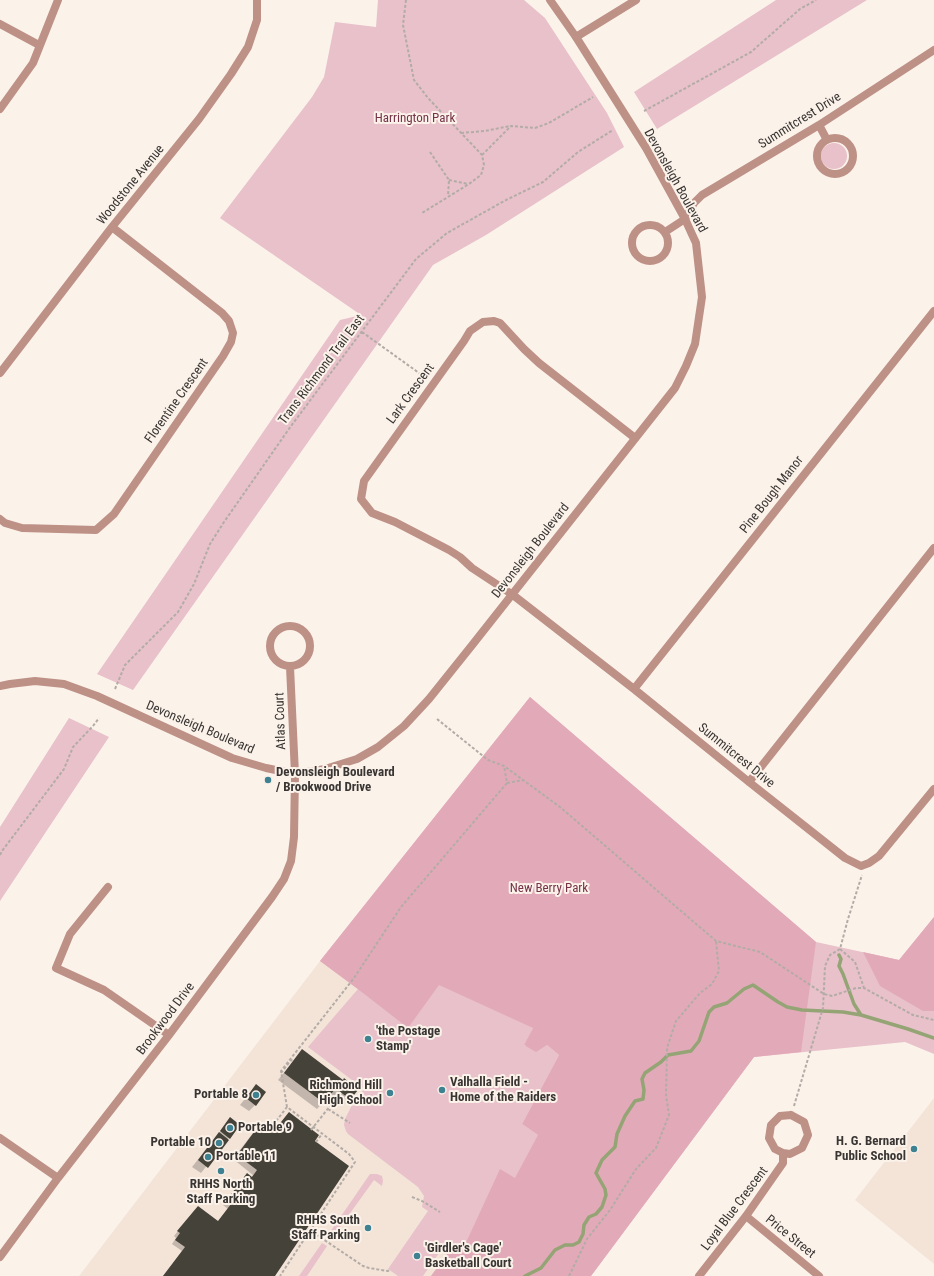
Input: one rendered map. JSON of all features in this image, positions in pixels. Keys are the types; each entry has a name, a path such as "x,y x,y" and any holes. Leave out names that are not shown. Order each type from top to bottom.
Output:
{"street":[{"path":"0,109 32,63 58,0"},
{"name":"Woodstone Avenue","path":"0,374 112,227 199,119 231,74 248,46 257,20 257,0"},
{"name":"Devonsleigh Boulevard","path":"0,686 35,681 64,684 97,696 232,758 266,768 295,774 325,769 358,759 378,747 404,726 429,699 675,388 686,366 694,344 702,297 696,243 685,219 646,148 550,0"},
{"path":"576,38 636,0"},
{"path":"0,24 39,44"},
{"name":"Summitcrest Drive","path":"685,219 694,203 702,195 819,125 934,50"},
{"path":"819,125 826,140"},
{"path":"834,138 842,139 852,150 853,158 851,165 846,171 831,175 824,172 819,166 816,159 817,151 820,144 826,140 834,138"},
{"path":"665,232 685,219"},
{"path":"647,225 654,225 665,232 668,239 668,246 661,257 654,260 647,260 641,258 636,253 633,246 633,240 640,228 647,225"},
{"name":"Florentine Crescent","path":"0,519 22,528 96,530 114,514 223,356 231,342 233,333 229,321 222,313 112,227"},
{"name":"Pine Bough Manor","path":"634,689 932,315"},
{"name":"Lark Crescent","path":"512,595 472,568 460,557 449,550 395,522 372,512 361,499 364,481 470,331 483,322 494,321 500,323 524,349 549,371 599,408 635,438"},
{"path":"749,782 934,548"},
{"name":"Summitcrest Drive","path":"512,595 634,689 846,858 861,866 866,865"},
{"path":"294,626 301,629 307,635 310,642 310,650 302,663 290,667 279,664 273,658 270,651 270,643 273,635 278,630 285,627 294,626"},
{"name":"Atlas Court","path":"290,667 295,774"},
{"name":"Brookwood Drive","path":"0,1257 58,1178 170,1035 272,898 284,879 292,862 295,774"},
{"path":"866,865 879,856 934,789"},
{"path":"108,887 70,934 56,968 104,990 170,1035"},
{"path":"791,1115 804,1122 808,1135 802,1148 790,1154 783,1153 775,1149 769,1138 771,1125 780,1116 791,1115"},
{"path":"0,1138 58,1178"},
{"name":"Loyal Blue Crescent","path":"699,1276 746,1216 783,1163 783,1153"},
{"name":"Price Street","path":"746,1216 819,1276"}],"path":[{"path":"406,0 403,25 414,80 428,98 482,154 484,165 481,175 422,213"},
{"path":"644,111 751,52 800,10 816,0"},
{"path":"461,133 485,131 511,126 535,128 549,123 593,97"},
{"path":"482,154 511,126"},
{"name":"Trans Richmond Trail East","path":"115,689 125,665 178,612 194,584 210,544 224,522 291,426 416,259 447,233 506,200 543,182 578,152 614,130"},
{"path":"430,152 449,180 448,196"},
{"path":"449,180 469,184"},
{"path":"362,332 434,384"},
{"path":"0,855 64,769 73,747 99,718"},
{"path":"437,719 488,760 504,766 560,806 716,941 760,952 824,994 832,996 856,988 864,988 913,1015 934,1020"},
{"path":"504,766 507,783"},
{"path":"280,1276 355,1162 349,1154 287,1107 280,1074 281,1071 354,978 401,907 507,783 524,780"},
{"path":"791,1115 823,1008 824,966 830,955 840,949 848,919 866,865"},
{"path":"569,1276 587,1239 610,1210 636,1169 656,1148 669,1115 666,1095 667,1048 676,1021 700,993 712,984 719,971 716,941"},
{"path":"840,949 855,962 864,988"},
{"path":"333,1092 338,1096 342,1095 348,1100 347,1102 340,1098 339,1100 333,1102"},
{"path":"311,1130 338,1096"},
{"path":"270,1129 287,1107"},
{"path":"328,1109 350,1123"},
{"path":"316,1142 322,1134"},
{"path":"412,1197 440,1212"},
{"path":"308,1228 363,1266 389,1270"}],"shaded area":[{"name":"Richmond Hill High School","path":"320,961 363,993 439,985 585,1051 474,1252 453,1246 431,1276 79,1276"},
{"name":"H. G. Bernard Public School","path":"934,1098 934,1264 855,1200"}],"green space":[{"name":"Harrington Park","path":"378,0 524,0 545,18 607,113 624,147 486,235 433,265 133,690 97,674 340,320 361,315 220,218 312,97 324,77 335,22 376,27"},
{"path":"776,0 867,0 657,129 634,92"},
{"path":"834,143 843,147 847,156 843,165 834,169 825,165 821,156 825,147"},
{"name":"New Berry Park","path":"530,697 816,942 899,960 934,917 934,1054 905,1042 754,1057 591,1276 431,1276 453,1246 446,1243 423,1276 398,1276 388,1269 428,1211 422,1207 424,1196 418,1187 346,1131 344,1125 345,1119 351,1107 364,1089 308,1047 358,989 320,961","holes":["533,1028 585,1051 538,1135 522,1124 559,1055 547,1045 524,1046"]},
{"name":"New Berry Park","path":"530,697 816,942 801,1052 754,1057 591,1276 431,1276 453,1246 463,1249 500,1169 515,1178 538,1135 522,1124 559,1055 547,1045 536,1052 524,1045 533,1028 439,985 408,1028 320,961"},
{"path":"69,718 109,737 0,901 0,827"},
{"path":"934,917 934,1011 923,1011 880,986 863,952 899,960"},
{"path":"370,1174 382,1176 382,1186 374,1180 330,1241 326,1238"},
{"path":"322,1243 327,1246 307,1276 299,1276"}],"building":[{"path":"302,1049 343,1080 344,1078 358,1090 350,1100 336,1088 324,1103 284,1073"},
{"name":"Portable 8","path":"256,1084 266,1092 256,1106 246,1098"},
{"name":"Richmond Hill High School","path":"289,1112 319,1135 315,1141 349,1166 275,1276 163,1276 185,1247 175,1240 180,1233 177,1231 198,1206 218,1221 231,1204 226,1201 247,1173 252,1177 257,1170 237,1155 257,1128 260,1130 264,1124 273,1132"},
{"name":"Portable 9","path":"230,1117 240,1125 230,1139 220,1131"},
{"path":"219,1132 229,1140 208,1168 198,1160"}],"waterway":[{"path":"839,955 841,959 839,966 854,1004 861,1015"},
{"path":"525,1276 541,1268 555,1250 565,1245 573,1245 579,1242 583,1234 584,1225 589,1217 596,1214 602,1207 606,1195 605,1189 596,1173 602,1160 615,1147 617,1134 625,1116 635,1101 643,1099 644,1090 642,1079 645,1073 668,1055 691,1051 699,1041 709,1012 714,1007 727,1003 744,989 753,985 787,1007 802,1010 843,1012 861,1015 934,1038"}],"place":[{"name":"Devonsleigh Boulevard / Brookwood Drive","path":"268,780"},
{"name":"'the Postage Stamp'","path":"368,1039"},
{"name":"Valhalla Field - Home of the Raiders","path":"442,1090"},
{"name":"Richmond Hill High School","path":"390,1093"},
{"name":"Portable 8","path":"256,1095"},
{"name":"Portable 9","path":"230,1128"},
{"name":"Portable 10","path":"219,1143"},
{"name":"H. G. Bernard Public School","path":"914,1149"},
{"name":"Portable 11","path":"208,1157"},
{"name":"RHHS North Staff Parking","path":"221,1171"},
{"name":"RHHS South Staff Parking","path":"368,1228"},
{"name":"'Girdler's Cage' Basketball Court","path":"417,1256"}]}
